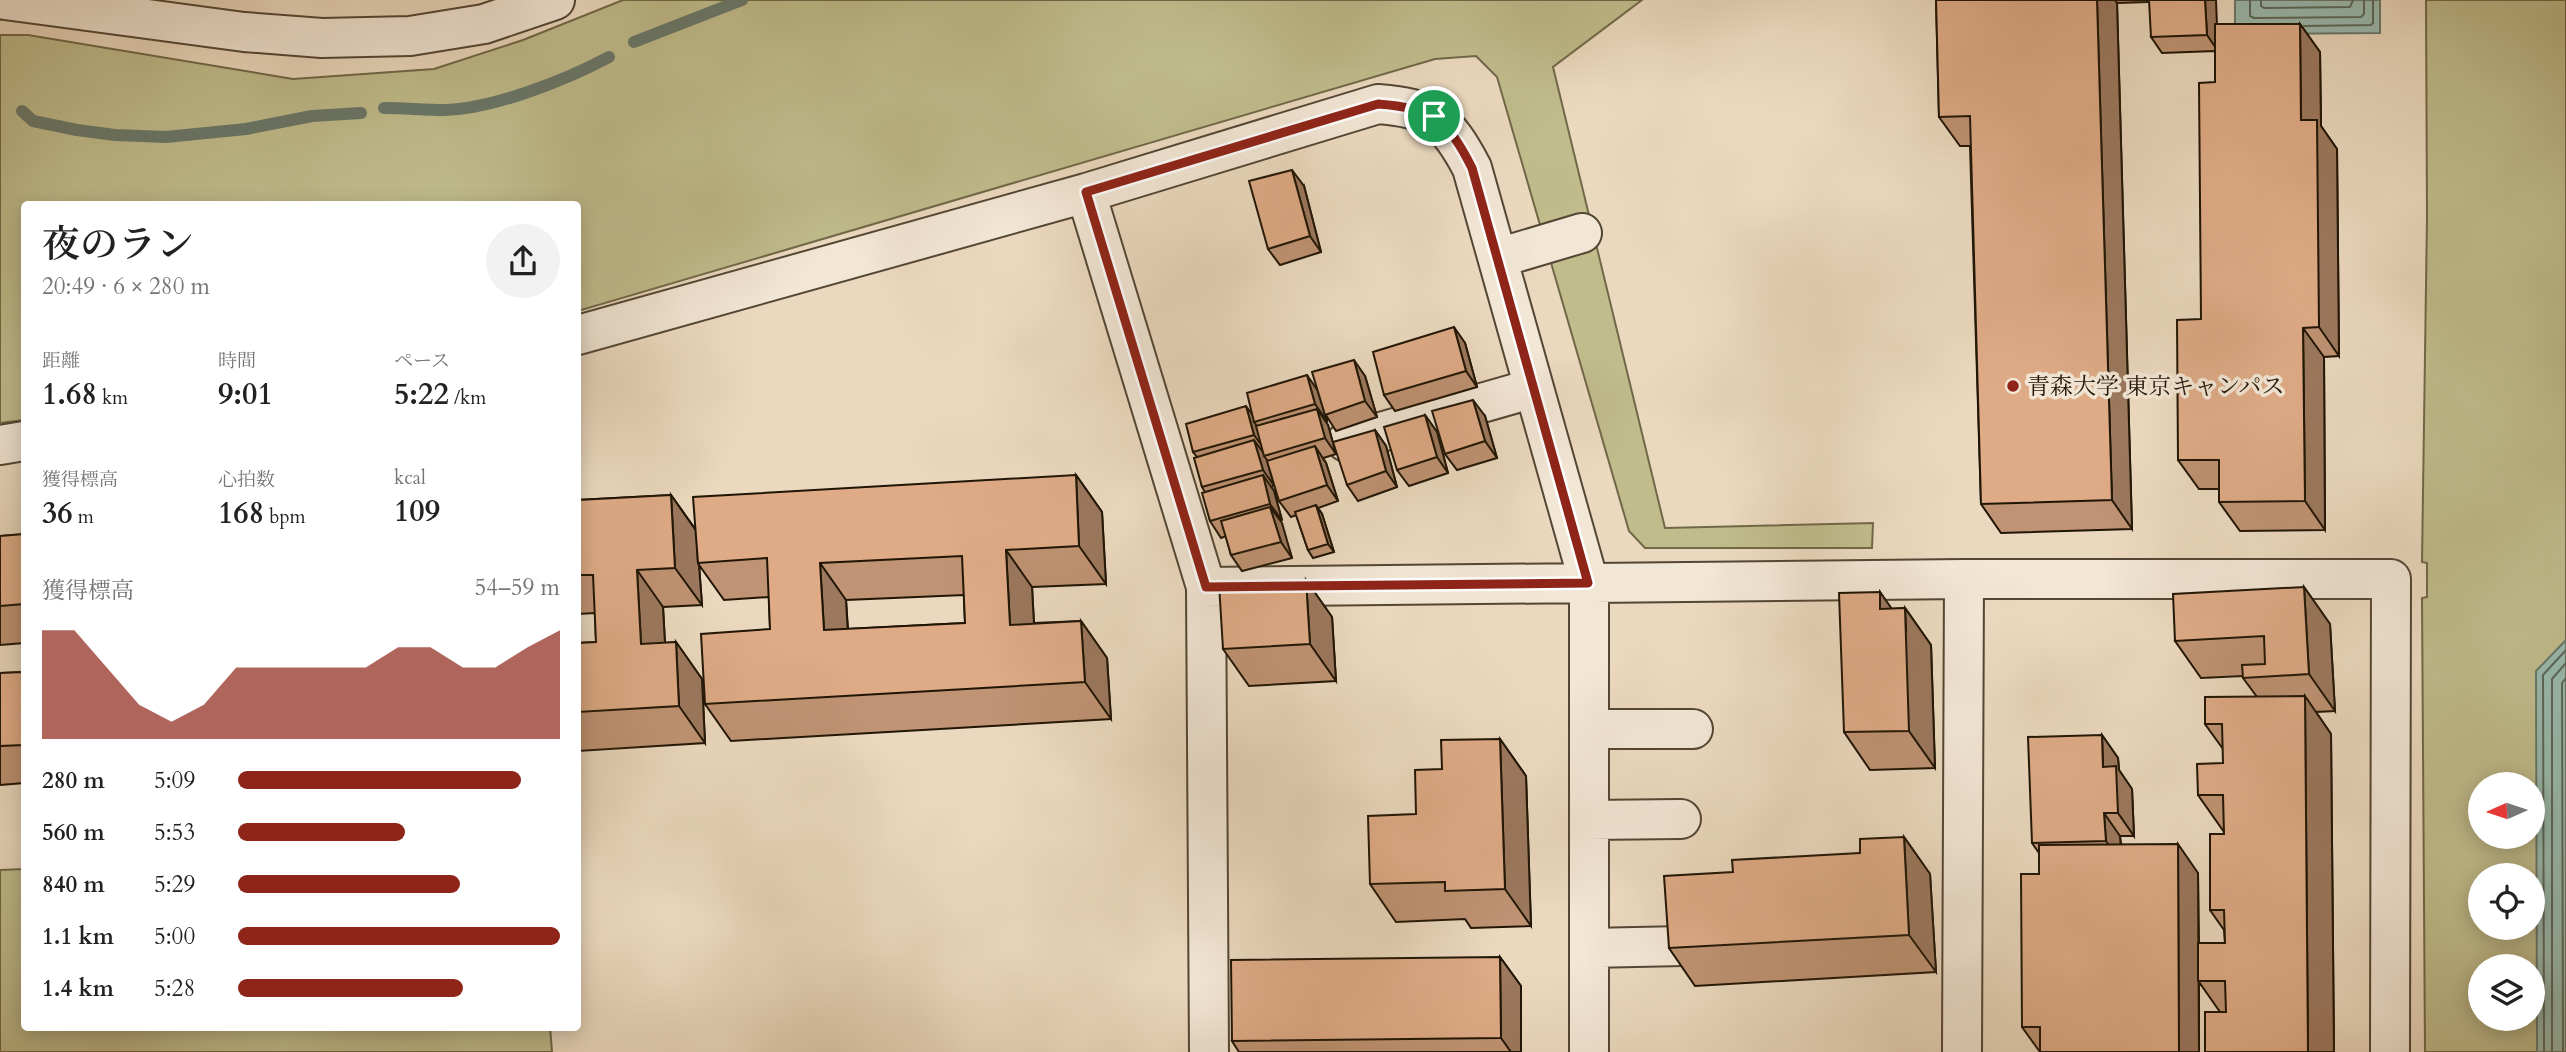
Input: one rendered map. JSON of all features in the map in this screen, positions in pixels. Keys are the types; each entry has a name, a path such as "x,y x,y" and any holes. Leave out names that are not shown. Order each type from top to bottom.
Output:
{"street":[{"path":"5,0 242,16 322,38 410,36 484,24 555,0"},
{"path":"581,334 1086,192 1378,104 1407,106 1434,116 1458,140 1472,168 1588,583 1590,1052"},
{"path":"1086,192 1206,587 1209,1052"},
{"path":"1498,258 1582,233"},
{"path":"1346,442 1534,388"},
{"path":"0,444 21,441"},
{"path":"1206,587 1964,579 2391,579 2390,1052"},
{"path":"1962,1052 1964,579"},
{"path":"1589,729 1693,729"},
{"path":"1589,820 1681,820"},
{"path":"1589,948 1683,946"}],"shaded area":[{"path":"623,0 1642,0 1553,67 1665,528 1873,523 1872,548 1645,548 1629,531 1497,77 1476,56 1435,59 581,310 581,201 21,201 21,420 0,423 0,35 28,35 293,79 434,69 523,40"},
{"path":"2426,0 2566,0 2566,1052 2425,1052 2422,598 2427,597 2427,563 2422,562 2427,217"},
{"path":"21,869 21,1031 550,1031 552,1052 0,1052 0,870"}],"water":[{"path":"2235,0 2380,0 2380,33 2235,34"},
{"path":"2566,640 2566,1052 2537,1052 2537,1031 2545,1031 2545,954 2537,954 2537,940 2545,940 2545,863 2537,863 2536,849 2545,849 2545,772 2536,772 2536,671"}],"building":[{"path":"1936,0 2097,0 2112,500 1981,504 1970,116 1939,117"},
{"path":"2149,0 2205,0 2207,35 2151,37"},
{"path":"2215,24 2300,24 2301,120 2317,120 2319,327 2303,328 2305,501 2219,502 2219,460 2178,460 2177,320 2201,319 2199,83 2215,82"},
{"path":"1292,170 1310,236 1268,249 1249,181"},
{"path":"1454,327 1466,371 1384,395 1373,352"},
{"path":"1354,360 1365,401 1325,415 1312,372"},
{"path":"1307,375 1315,404 1254,422 1247,393"},
{"path":"1473,400 1485,441 1445,454 1432,411"},
{"path":"1246,406 1254,435 1193,452 1186,424"},
{"path":"1317,409 1325,438 1264,456 1256,426"},
{"path":"1425,415 1437,457 1397,470 1384,427"},
{"path":"1375,430 1386,471 1347,485 1333,442"},
{"path":"1254,440 1263,470 1202,487 1194,458"},
{"path":"1315,446 1327,485 1279,501 1267,461"},
{"path":"1076,475 1079,546 1006,550 1010,625 1081,621 1085,682 705,704 701,634 770,629 767,558 698,563 693,497","holes":["962,556 965,623 824,630 820,563"]},
{"path":"1263,475 1270,504 1210,521 1202,493"},
{"path":"671,495 675,568 637,570 641,644 676,642 679,706 581,712 581,643 596,642 593,575 581,575 581,500"},
{"path":"1316,505 1328,544 1308,550 1295,512"},
{"path":"1270,507 1281,542 1231,555 1221,521"},
{"path":"21,534 21,604 0,606 0,536"},
{"path":"1306,580 1310,644 1223,649 1219,584"},
{"path":"2304,587 2309,674 2243,678 2242,665 2265,664 2264,636 2175,641 2173,594"},
{"path":"1880,592 1880,609 1905,608 1909,731 1844,732 1839,593"},
{"path":"21,672 21,745 0,746 0,673"},
{"path":"2305,696 2308,1052 2205,1052 2205,1012 2226,1012 2225,981 2198,981 2198,943 2225,943 2224,910 2210,910 2210,834 2224,834 2223,795 2198,795 2197,764 2223,763 2222,724 2205,724 2205,697"},
{"path":"2102,735 2103,767 2116,766 2118,813 2104,813 2106,841 2032,843 2028,737"},
{"path":"1500,739 1505,889 1445,891 1445,882 1370,884 1368,816 1416,814 1415,770 1442,769 1441,740"},
{"path":"1904,837 1909,935 1669,948 1664,876 1733,872 1732,860 1860,853 1860,839"},
{"path":"2178,844 2179,1052 2040,1052 2040,1027 2022,1027 2021,874 2039,874 2039,845"},
{"path":"1500,957 1501,1038 1232,1041 1231,960"}],"waterway":[{"path":"634,42 742,0"},
{"path":"384,108 444,110 484,105 551,84 609,57"},
{"path":"22,111 33,121 77,130 166,137 246,129 312,116 361,113"}],"place":[{"name":"青森大学 東京キャンパス","path":"2013,386"}],"route":[{"path":"1378,104 1407,106 1434,116 1458,140 1472,168 1588,583 1206,587 1086,192 1378,104"}]}
